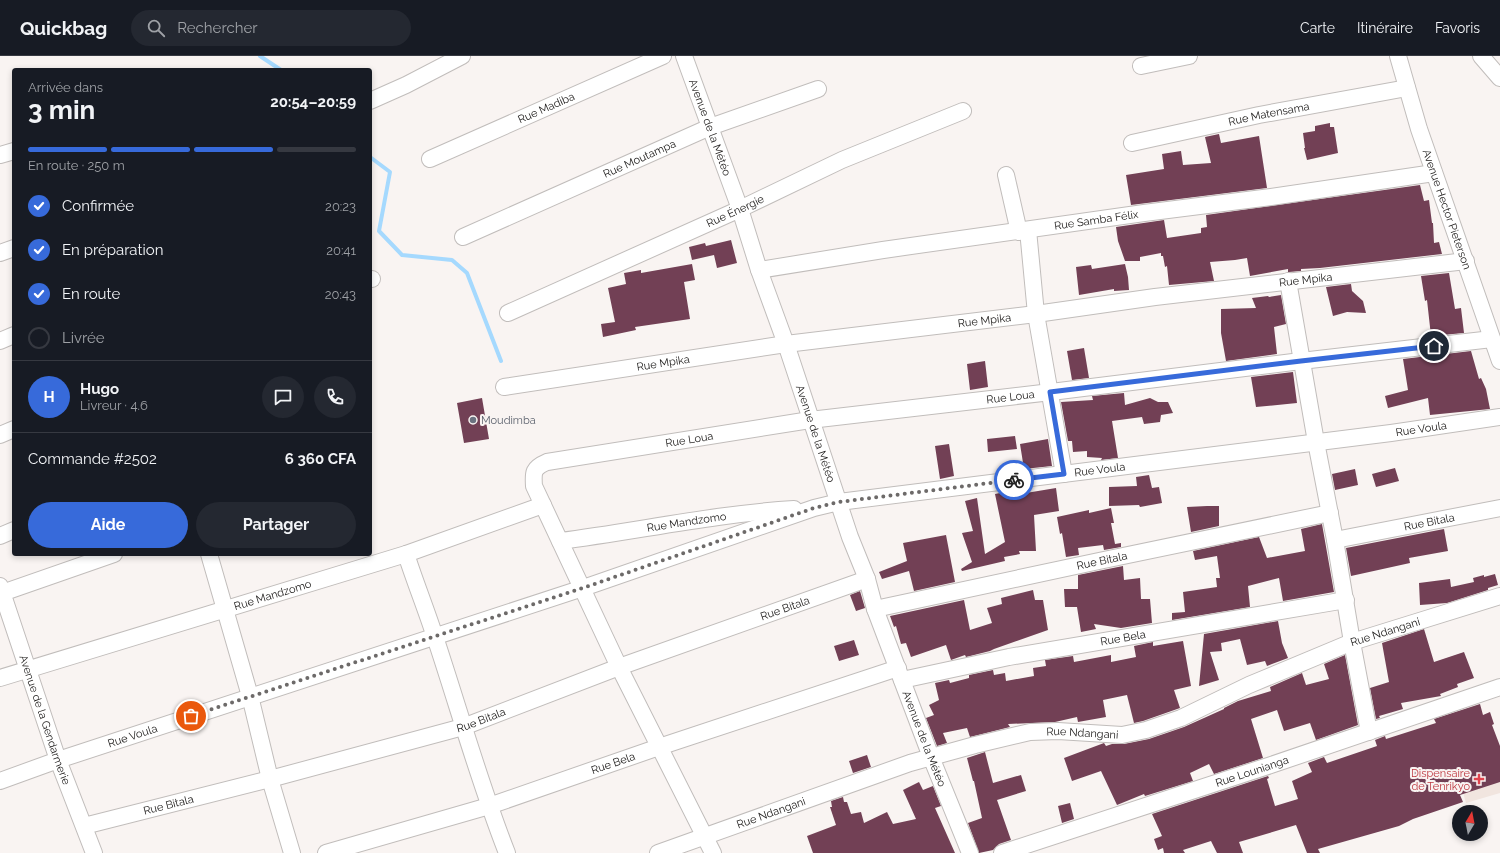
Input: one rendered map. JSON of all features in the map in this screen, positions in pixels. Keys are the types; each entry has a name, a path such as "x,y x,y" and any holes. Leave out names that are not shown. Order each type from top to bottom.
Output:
{"street":[{"path":"372,101 462,56"},
{"name":"Rue Madiba","path":"430,159 663,56"},
{"name":"Avenue de la Météo","path":"684,56 740,209 759,270 786,344 850,537 868,579 875,609 931,757 970,853"},
{"path":"1141,66 1190,56"},
{"name":"Avenue Hector Pieterson","path":"1398,56 1434,173 1500,361"},
{"path":"1481,56 1500,78"},
{"name":"Rue Matensama","path":"1132,143 1259,115 1407,88"},
{"name":"Rue Moutampa","path":"463,237 710,127 818,89"},
{"name":"Rue Énergie","path":"508,313 740,209 842,160 963,111"},
{"path":"0,154 12,151"},
{"name":"Rue Samba Félix","path":"759,270 883,250 1144,213 1271,198 1434,173"},
{"path":"1006,175 1024,231 1036,314 1064,474"},
{"path":"0,253 12,249"},
{"name":"Rue Mpika","path":"504,387 786,344 1036,314 1155,297 1466,261"},
{"path":"1288,281 1301,361 1369,732"},
{"path":"0,341 12,336"},
{"name":"Rue Loua","path":"543,504 534,486 534,472 536,468 547,462 810,420 1492,339"},
{"name":"Rue Voula","path":"0,780 250,696 583,588 814,508 839,502 1316,442 1500,417"},
{"path":"0,435 12,430"},
{"path":"543,504 619,667 713,853"},
{"name":"Rue Mandzomo","path":"0,678 406,554 543,504"},
{"name":"Rue Mandzomo","path":"560,541 757,511 814,508"},
{"name":"Rue Bitala","path":"1335,540 1500,508"},
{"name":"Rue Bitala","path":"875,609 1330,513"},
{"path":"0,536 12,531"},
{"path":"406,554 435,636 462,727 507,853"},
{"path":"1,589 108,556"},
{"path":"210,556 250,696 270,778 292,853"},
{"name":"Rue Bitala","path":"84,826 462,727 619,667 868,579"},
{"name":"Avenue de la Gendarmerie","path":"1,589 58,760 94,853"},
{"name":"Rue Ndangani","path":"658,853 910,763 1030,732 1058,731 1122,735 1146,730 1181,718 1249,686 1352,642 1500,596"},
{"name":"Rue Bela","path":"326,853 489,806 659,747 900,674 1010,657 1346,600"},
{"name":"Rue Lounianga","path":"1002,853 1369,732 1500,687"}],"shaded area":[{"name":"Dispensaire de Tenrikyo","path":"1500,751 1500,793 1466,803 1455,765"}],"building":[{"path":"1330,123 1330,127 1334,127 1338,153 1307,160 1304,148 1303,133 1315,131 1315,126"},
{"path":"1219,134 1221,143 1259,136 1267,188 1131,205 1126,175 1164,169 1162,154 1181,151 1183,165 1211,163 1205,137"},
{"path":"1420,185 1424,201 1429,200 1433,223 1434,243 1439,242 1442,254 1301,269 1301,271 1288,272 1288,269 1250,276 1247,258 1210,262 1214,281 1169,285 1167,266 1165,267 1161,253 1140,257 1140,261 1125,261 1118,241 1116,227 1164,220 1167,238 1201,233 1201,228 1207,227 1206,215"},
{"path":"731,240 737,263 717,268 714,255 692,260 689,247 705,243 706,246"},
{"path":"692,264 695,280 684,282 690,319 635,327 636,330 603,337 601,324 615,322 608,288 626,284 624,273 641,270 641,273"},
{"path":"1125,264 1129,290 1114,291 1114,289 1079,295 1076,267 1091,265 1092,269"},
{"path":"1449,273 1455,309 1461,308 1464,333 1431,336 1427,300 1425,301 1421,276"},
{"path":"1351,284 1352,291 1363,301 1366,313 1347,312 1333,316 1326,287"},
{"path":"1281,295 1286,324 1274,327 1277,354 1226,361 1221,333 1221,309 1256,308 1252,298"},
{"path":"1084,348 1089,378 1072,380 1067,351"},
{"path":"1471,351 1479,379 1481,378 1486,389 1490,409 1430,415 1428,398 1388,408 1385,396 1408,390 1403,359"},
{"path":"985,361 988,387 970,390 967,364"},
{"path":"1293,372 1297,403 1256,407 1251,377"},
{"path":"1124,393 1125,405 1150,398 1158,402 1168,402 1173,413 1161,415 1160,422 1144,424 1142,417 1112,421 1118,458 1101,460 1102,458 1087,457 1087,451 1073,452 1072,441 1068,441 1061,402 1093,400 1092,396"},
{"path":"482,398 489,439 464,443 457,403"},
{"path":"1015,436 1017,449 988,452 987,439"},
{"path":"1048,439 1052,466 1024,469 1020,444"},
{"path":"949,444 954,476 940,479 935,446"},
{"path":"1395,468 1399,481 1376,487 1372,474"},
{"path":"1355,469 1358,485 1335,490 1332,474"},
{"path":"1149,475 1152,488 1159,487 1162,503 1140,507 1139,505 1109,506 1109,487 1137,486 1136,477"},
{"path":"1026,488 1026,493 1056,488 1059,511 1034,515 1036,551 1019,551 1020,554 1004,557 1005,561 962,571 961,569 972,562 962,533 973,531 965,501 977,498 985,554 1005,542 995,494"},
{"path":"1219,506 1219,526 1191,532 1187,507"},
{"path":"1111,508 1114,523 1111,523 1115,544 1121,543 1121,547 1104,550 1103,545 1078,548 1079,555 1066,557 1062,533 1060,534 1057,517 1089,510 1089,513"},
{"path":"1322,524 1334,592 1283,601 1279,578 1248,586 1250,607 1172,620 1172,613 1185,612 1183,592 1217,587 1216,578 1220,578 1217,556 1195,560 1193,551 1259,537 1267,558 1305,551 1301,529"},
{"path":"1444,529 1448,551 1409,558 1410,563 1351,576 1346,548"},
{"path":"946,535 955,582 914,591 909,571 882,579 879,572 907,561 903,543"},
{"path":"1123,566 1124,580 1140,578 1141,599 1150,599 1152,623 1121,628 1094,624 1096,629 1081,632 1077,607 1065,607 1064,589 1078,589 1078,575"},
{"path":"1495,574 1498,585 1488,588 1488,590 1447,603 1420,605 1419,583 1450,579 1451,587 1474,582 1473,578"},
{"path":"1033,590 1035,600 1043,600 1048,630 990,651 966,657 965,655 951,660 946,645 911,657 906,643 901,644 896,626 894,627 890,616 964,600 970,630 992,623 987,608 1002,604 1001,598"},
{"path":"860,591 865,608 856,611 850,595"},
{"path":"1278,621 1282,643 1288,658 1267,666 1265,661 1247,665 1240,639 1221,643 1222,651 1210,652 1219,680 1199,686 1204,634"},
{"path":"1424,629 1434,662 1464,652 1474,678 1457,684 1458,687 1440,694 1441,696 1401,703 1403,709 1379,716 1380,718 1376,719 1370,688 1389,682 1382,643"},
{"path":"854,640 859,655 839,661 834,646"},
{"path":"1183,641 1191,686 1174,690 1180,708 1143,721 1134,723 1127,695 1103,700 1106,717 1078,722 1077,717 1055,722 1008,724 1010,727 970,737 967,728 943,733 947,743 937,746 926,718 934,715 929,705 939,700 935,683 949,680 950,683 969,678 969,675 993,670 994,675 1005,673 1006,681 1034,676 1033,668 1046,666 1045,660 1073,656 1074,662 1111,655 1111,662 1136,657 1134,646 1153,642 1153,646"},
{"path":"1345,655 1358,725 1316,740 1310,723 1284,731 1277,710 1251,719 1263,758 1214,774 1209,764 1190,773 1193,781 1145,796 1144,794 1117,805 1101,771 1072,781 1064,758 1104,743 1106,746 1149,739 1184,727 1238,701 1271,691 1270,687 1302,673 1306,685 1329,679 1324,664"},
{"path":"1480,704 1483,715 1490,712 1494,724 1492,725 1500,746 1500,782 1460,795 1463,802 1413,819 1399,826 1318,849 1320,853 1307,853 1296,825 1239,842 1243,853 1217,853 1211,841 1183,850 1185,853 1164,853 1163,848 1158,850 1154,839 1162,836 1152,814 1268,776 1269,778 1267,779 1275,806 1298,799 1292,781 1312,772 1308,763 1324,757 1327,763 1377,746 1375,740 1385,736 1386,739 1436,723 1434,719"},
{"path":"985,752 993,783 1021,775 1026,791 997,800 1011,840 999,844 993,850 979,853 968,823 982,818 974,781 967,758"},
{"path":"867,755 871,767 853,773 849,761"},
{"path":"919,782 923,790 933,786 941,806 935,808 955,853 813,853 807,836 836,825 830,807 832,807 831,801 843,797 844,802 847,802 851,814 861,812 864,823 887,812 893,824 916,819 903,790"},
{"path":"1070,803 1074,819 1062,823 1058,806"}],"waterway":[{"path":"260,56 278,68"},
{"path":"372,158 390,172 379,231 402,255 452,260 467,273 501,361"}],"way so far":[{"path":"191,716 583,588 814,508 839,502 1014,480"}],"place":[{"name":"Moudimba","path":"473,420"},
{"name":"Dispensaire de Tenrikyo","path":"1479,779"}],"route":[{"path":"1014,480 1064,474 1050,392 1434,346"}]}
